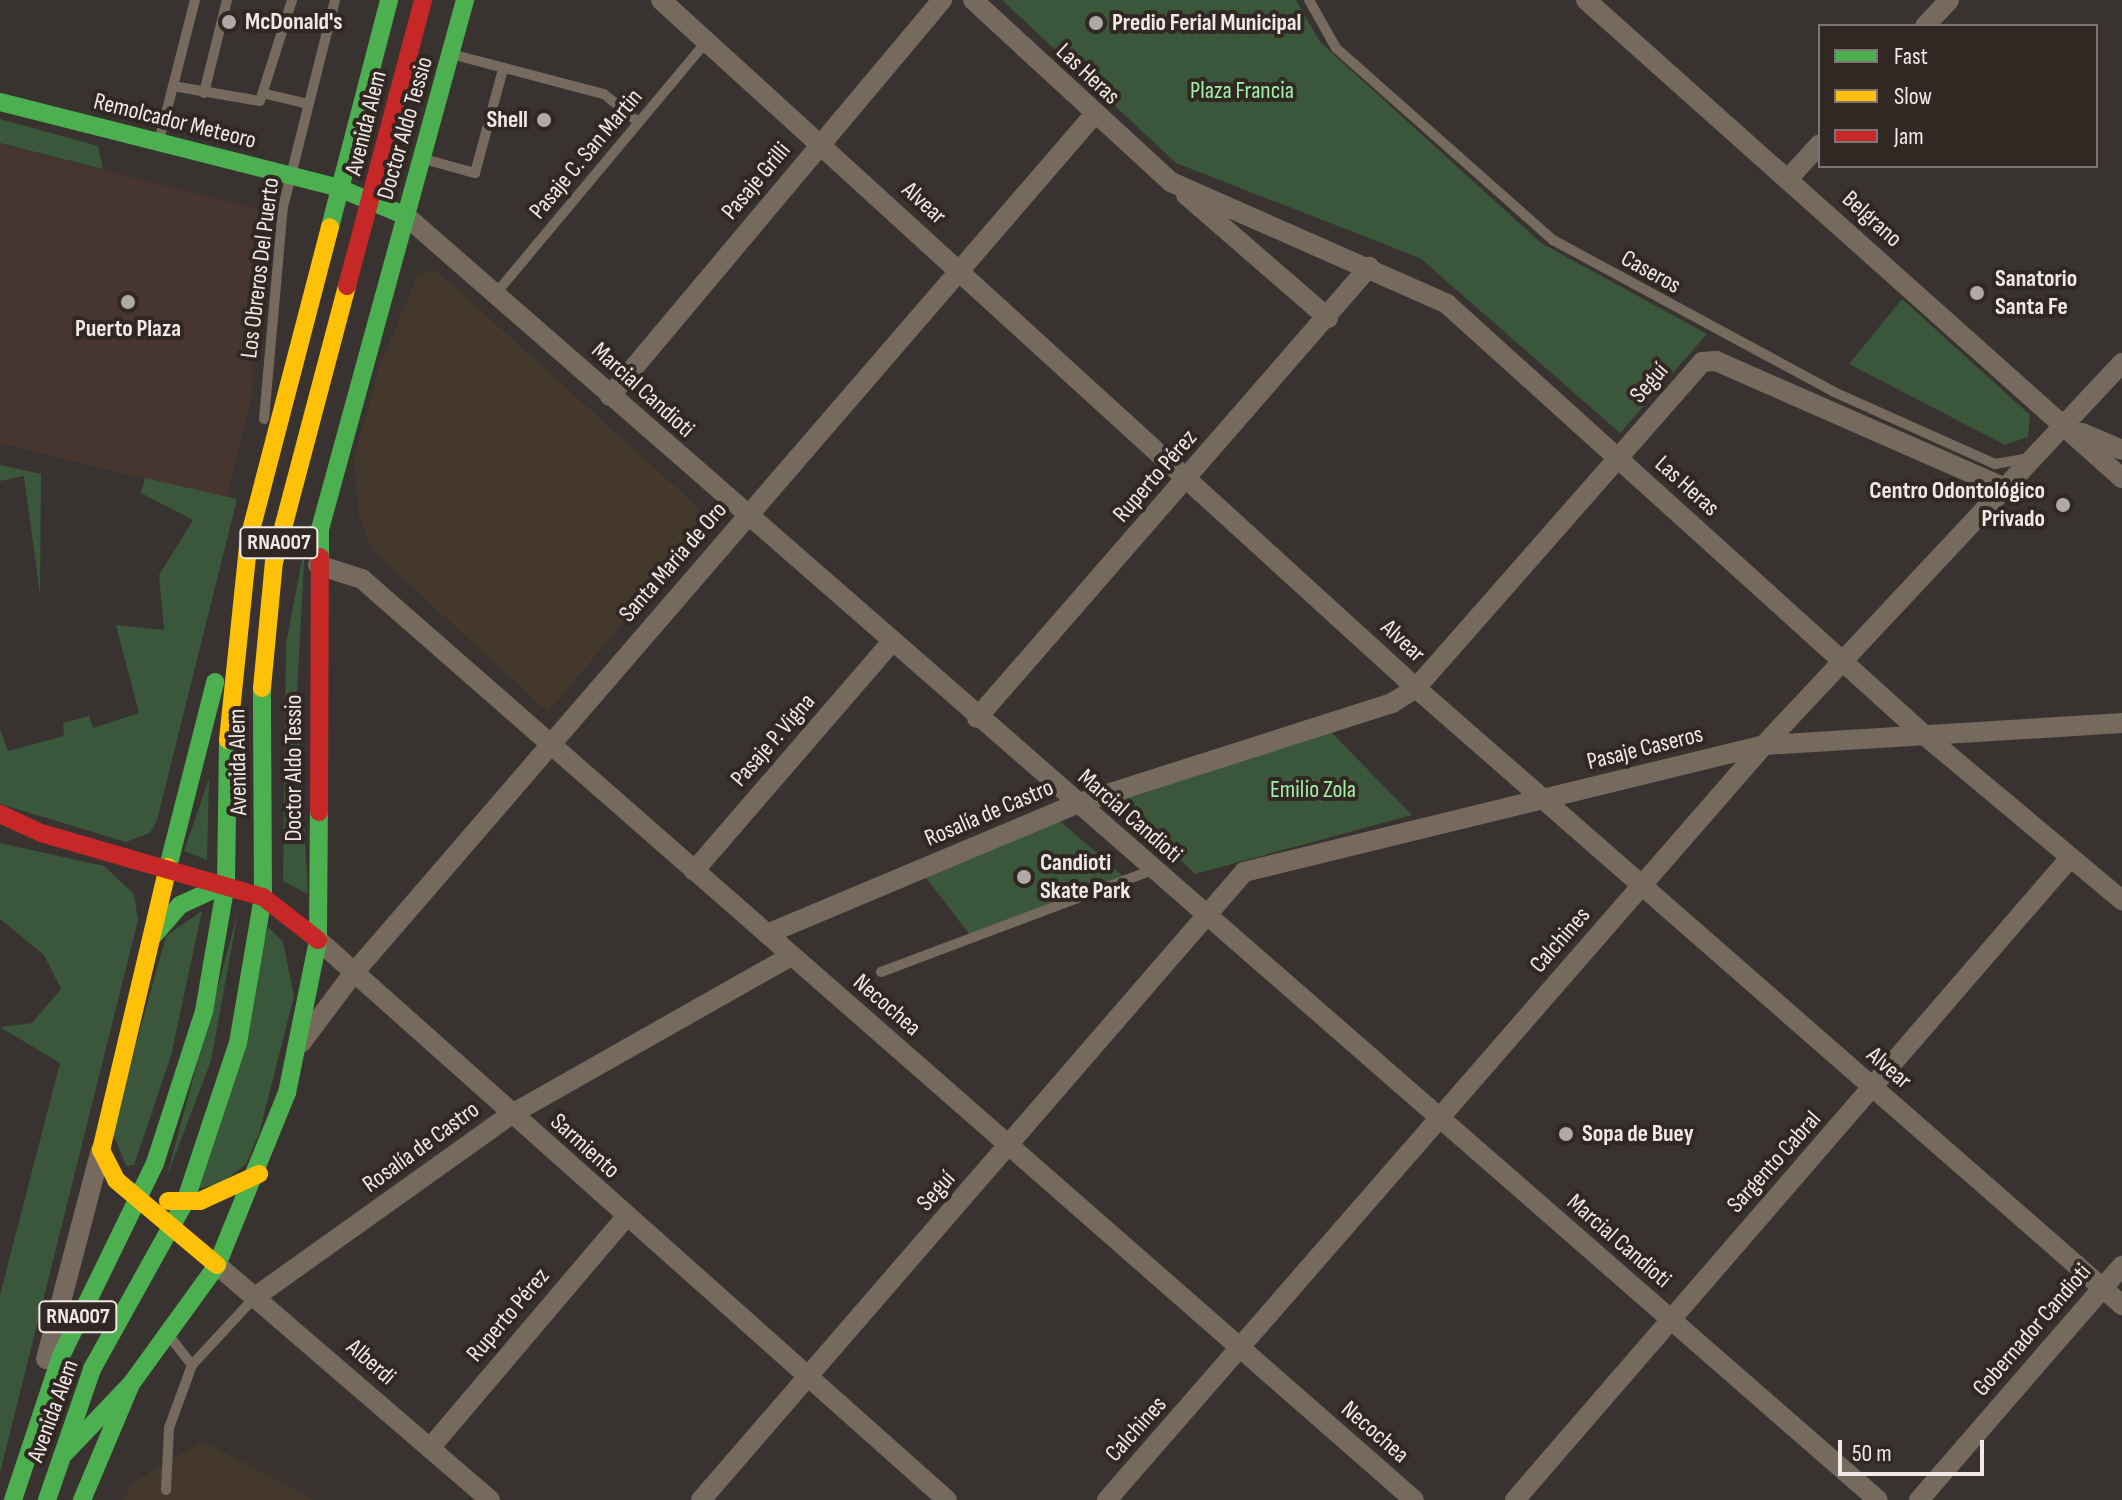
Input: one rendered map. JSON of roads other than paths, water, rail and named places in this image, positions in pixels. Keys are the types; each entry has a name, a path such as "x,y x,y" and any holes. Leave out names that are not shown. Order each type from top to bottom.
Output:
{"main road":[{"name":"Avenida Alem","path":"13,1500 31,1442 82,1307 140,1198 193,1055 226,884 228,729 243,576 257,497 389,0"},
{"name":"Avenida Alem","path":"47,1500 58,1460 92,1369 185,1202 238,1043 263,897 261,697 274,562 423,0"},
{"name":"Doctor Aldo Tessio","path":"82,1500 131,1384 169,1336 217,1265 259,1174 298,1046 318,940 318,565 332,470 465,0"},
{"name":"Remolcador Meteoro","path":"0,102 339,188"},
{"name":"Marcial Candioti","path":"339,188 406,216"},
{"path":"217,1265 116,1180 101,1150 147,946 243,576"},
{"path":"0,814 41,833"},
{"name":"Sarmiento","path":"41,833 168,867 263,897 318,940"},
{"path":"0,836 41,833"},
{"path":"147,946 180,905 226,884"},
{"path":"140,1198 185,1202 219,1196 259,1174"},
{"path":"58,1460 131,1384"}],"street":[{"name":"Alvear","path":"661,0 1416,688 2122,1305"},
{"name":"Pasaje Grilli","path":"610,396 942,0"},
{"name":"Las Heras","path":"973,0 1093,116 1328,318"},
{"name":"Belgrano","path":"1586,0 2122,478"},
{"path":"1927,24 1949,0"},
{"name":"Santa Maria de Oro","path":"298,1046 352,975 1093,116"},
{"path":"1788,179 1818,146"},
{"name":"Las Heras","path":"1171,182 1447,304 1922,733 2122,900"},
{"name":"Marcial Candioti","path":"406,216 497,292 746,517 1152,870 1207,914 1878,1500"},
{"name":"Ruperto Pérez","path":"977,718 1328,318 1369,267"},
{"name":"Seguí","path":"1416,688 1702,362 1716,361 2007,489"},
{"name":"Calchines","path":"1107,1500 1241,1350 1764,745 2067,427 2122,363"},
{"path":"2067,427 2122,450"},
{"name":"Necochea","path":"318,565 362,579 1414,1500"},
{"name":"Pasaje P. Vigna","path":"694,871 891,643"},
{"name":"Rosalía de Castro","path":"767,934 1076,804 1392,703 1416,688"},
{"name":"Pasaje Caseros","path":"1207,914 1244,872 1764,745 2122,723"},
{"name":"Sargento Cabral","path":"1515,1500 1669,1319 1874,1089 2070,858"},
{"name":"Seguí","path":"701,1500 806,1376 1011,1146 1207,914"},
{"name":"Sarmiento","path":"318,940 352,975 947,1500"},
{"name":"Rosalía de Castro","path":"255,1297 510,1115 791,956"},
{"path":"31,1442 101,1150"},
{"name":"Ruperto Pérez","path":"430,1448 626,1217"},
{"name":"Alberdi","path":"217,1265 490,1500"},
{"name":"Gobernador Candioti","path":"1919,1500 2122,1266"}],"lane":[{"path":"159,142 195,0"},
{"path":"204,93 227,0"},
{"path":"266,94 292,0"},
{"name":"Los Obreros Del Puerto","path":"257,497 291,174 335,0"},
{"name":"Caseros","path":"1309,0 1336,48 1553,240 1834,392 1995,464 2044,451"},
{"name":"Pasaje C. San Martin","path":"497,292 706,42"},
{"path":"451,54 604,94 638,122"},
{"path":"422,159 475,173 503,69"},
{"path":"173,86 245,103 266,94 308,104"},
{"path":"881,972 1152,870"},
{"path":"166,1490 169,1428 192,1365 255,1297"},
{"path":"169,1336 192,1365"}],"place":[{"name":"McDonald's","path":"229,22"},
{"name":"Predio Ferial Municipal","path":"1096,23"},
{"name":"Shell","path":"544,120"},
{"name":"Sanatorio Santa Fe","path":"1977,293"},
{"name":"Puerto Plaza","path":"128,302"},
{"name":"Centro Odontológico Privado","path":"2063,505"},
{"name":"Candioti Skate Park","path":"1024,877"},
{"name":"Sopa de Buey","path":"1566,1134"}],"park label":[{"name":"Plaza Francia","path":"1242,91"},
{"name":"Emilio Zola","path":"1313,790"}]}
